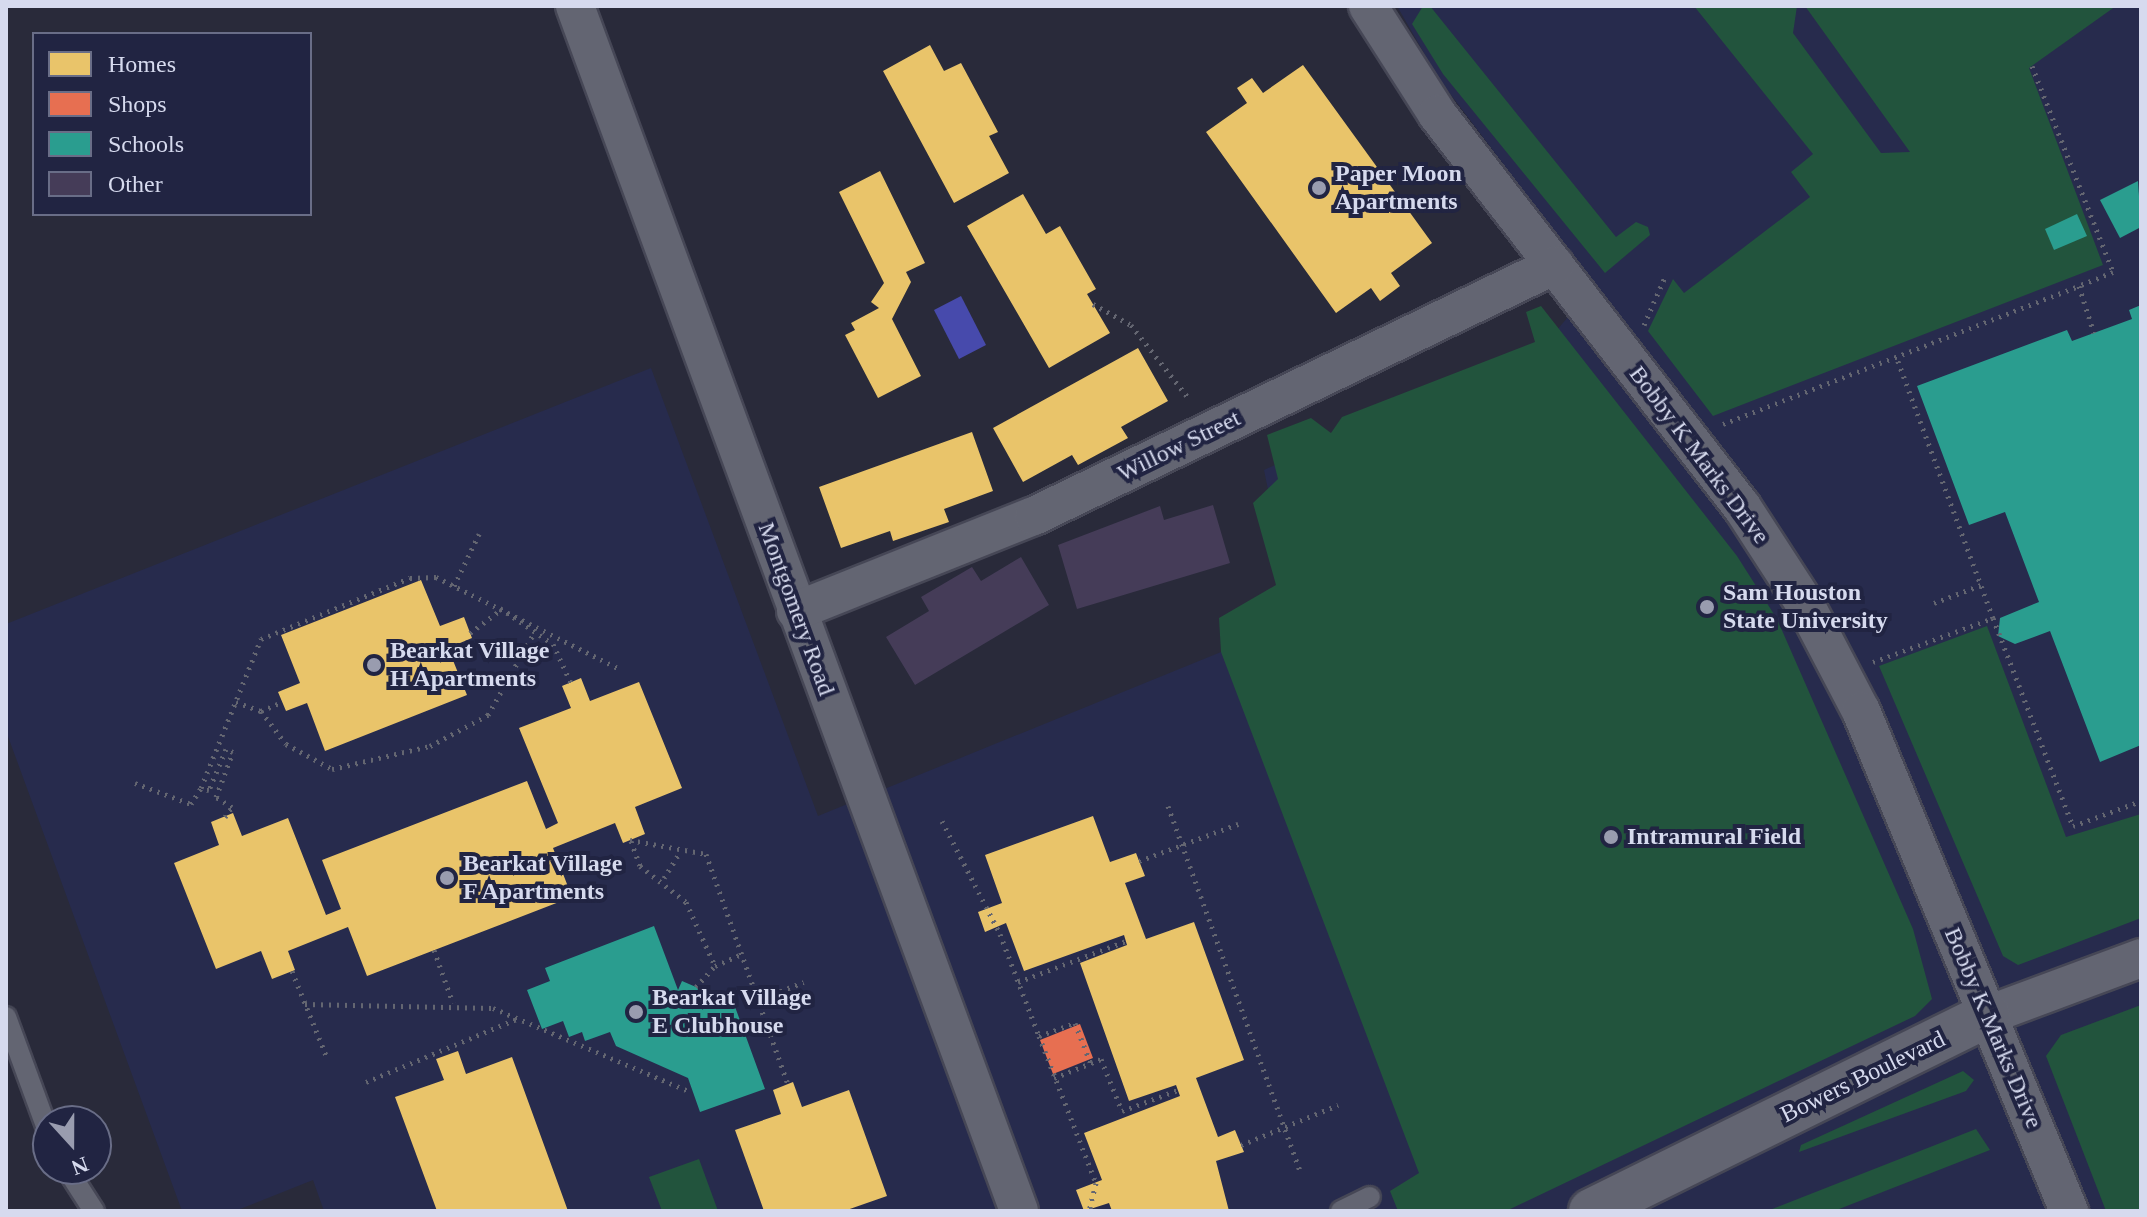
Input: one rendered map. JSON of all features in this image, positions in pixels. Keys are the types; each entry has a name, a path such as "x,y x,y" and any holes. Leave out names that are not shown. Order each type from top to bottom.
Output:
{"street":[{"name":"Montgomery Road","path":"575,6 1019,1211"},
{"name":"Bobby K Marks Drive","path":"1368,6 1437,114 1742,507 1805,604 1861,711 2069,1211"},
{"name":"Willow Street","path":"796,611 1034,516 1555,265"},
{"name":"Bowers Boulevard","path":"1591,1211 1988,1015 2141,958"}],"lane":[{"path":"6,1017 38,1105"},
{"path":"77,1185 94,1211"},
{"path":"1341,1211 1370,1197"}],"path":[{"path":"1719,428 2113,272 2032,66"},
{"path":"1643,330 1665,277"},
{"path":"2079,286 2094,333"},
{"path":"1093,304 1131,325 1209,431"},
{"path":"1896,356 2073,826 2141,801"},
{"path":"454,586 479,534"},
{"path":"135,783 191,804 201,788 261,639 410,578 436,577 620,669"},
{"path":"1934,603 1981,585"},
{"path":"470,633 499,610"},
{"path":"499,610 553,644 571,683"},
{"path":"1869,663 1993,618"},
{"path":"236,702 261,711 286,744 332,769 430,746 488,715 534,633"},
{"path":"261,711 282,702"},
{"path":"201,788 209,790 226,749 233,752 216,797 232,807 225,817"},
{"path":"1168,806 1300,1171"},
{"path":"942,821 1018,982 1096,1183 1089,1211"},
{"path":"1139,861 1238,824"},
{"path":"715,966 698,922 664,878 640,866 630,840 679,854 706,854 788,1084"},
{"path":"664,878 679,854"},
{"path":"1018,982 1126,941"},
{"path":"434,950 453,1003"},
{"path":"696,987 715,966 742,954"},
{"path":"292,971 326,1055"},
{"path":"758,1000 804,982"},
{"path":"305,1004 453,1003 520,1017 689,1091"},
{"path":"366,1082 445,1052 520,1017"},
{"path":"1039,1036 1075,1023 1091,1064"},
{"path":"1054,1078 1101,1059 1122,1111 1178,1090"},
{"path":"647,1073 653,1063"},
{"path":"1241,1145 1338,1105"}],"shaded area":[{"name":"Sam Houston State University","path":"1397,6 2141,6 2141,1211 324,1211 313,1180 235,1211 182,1211 6,731 6,624 651,368 818,816 1221,652 1289,593 1264,470 1551,337 1595,285 1439,79"},
{"path":"961,296 986,345 959,359 934,310"}],"green space":[{"path":"1423,6 1430,6 1616,237 1636,222 1648,227 1650,235 1605,273 1443,74 1412,24"},
{"path":"1694,6 1797,6 1793,33 1881,153 1910,152 1805,6 2116,6 2029,68 2103,265 1713,416 1648,331 1673,279 1684,293 1810,197 1791,172 1813,154"},
{"path":"1541,306 1737,556 1777,619 1913,929 1932,999 1915,1016 1506,1211 1398,1211 1390,1191 1419,1173 1221,652 1219,618 1276,585 1253,503 1278,479 1267,435 1311,418 1331,433 1342,417 1535,342 1526,312"},
{"path":"1987,626 2066,837 2141,814 2141,918 2018,965 2003,956 1879,666"},
{"path":"2141,1005 2141,1211 2106,1211 2046,1056 2061,1035"},
{"path":"1963,1071 1974,1080 1966,1091 1799,1152 1801,1145"},
{"path":"1976,1129 1990,1150 1834,1211 1767,1211"},
{"path":"699,1159 718,1211 662,1211 649,1177"}],"building: Homes":[{"path":"930,45 944,71 961,63 998,132 989,136 1009,173 954,203 883,71"},
{"name":"Paper Moon Apartments","path":"1303,65 1432,243 1391,273 1400,286 1380,301 1371,288 1336,313 1206,132 1247,103 1237,88 1252,78 1263,93"},
{"path":"880,171 925,263 906,272 911,282 892,319 921,376 878,398 845,335 855,330 851,323 879,308 871,302 884,283 839,192"},
{"path":"1023,194 1046,234 1060,226 1096,289 1087,294 1110,333 1049,368 967,226"},
{"path":"1138,348 1168,401 1121,427 1128,438 1078,465 1072,455 1023,482 993,428"},
{"path":"972,432 993,491 944,509 949,522 893,541 890,531 841,548 819,487"},
{"name":"Bearkat Village H Apartments","path":"421,580 440,626 464,617 472,638 448,648 467,695 325,751 307,703 286,711 278,692 300,683 281,635"},
{"path":"581,678 590,701 639,682 682,788 635,807 645,834 623,843 615,823 553,848 572,897 367,976 348,927 288,951 295,970 272,979 261,951 216,969 174,863 219,845 211,822 233,813 242,836 288,818 326,915 341,909 322,860 527,781 546,829 558,823 519,728 571,708 562,686"},
{"path":"1093,816 1110,862 1136,853 1145,876 1125,883 1146,939 1194,922 1244,1060 1196,1078 1218,1137 1235,1130 1244,1152 1216,1161 1229,1211 1112,1211 1109,1203 1084,1211 1076,1190 1102,1180 1084,1133 1180,1096 1176,1085 1129,1101 1080,963 1127,945 1124,935 1024,971 1006,923 985,932 978,912 1002,903 985,855"},
{"path":"458,1051 466,1074 512,1057 568,1211 437,1211 395,1097 444,1080 436,1059"},
{"path":"793,1082 802,1107 849,1090 887,1196 844,1211 764,1211 735,1130 781,1114 773,1090"}],"building: Shops":[{"path":"1080,1024 1093,1058 1053,1074 1040,1040"}],"building: Schools":[{"path":"2138,181 2141,227 2120,238 2100,200"},
{"path":"2077,214 2087,236 2054,250 2045,229"},
{"path":"2141,305 2141,745 2100,762 2050,631 2015,644 1998,636 2000,618 2039,602 2005,512 1969,525 1917,386 2067,330 2072,341 2132,319 2129,310"},
{"name":"Bearkat Village E Clubhouse","path":"654,926 678,990 682,981 710,993 706,1002 730,993 765,1089 700,1112 688,1078 616,1046 610,1032 585,1041 582,1032 569,1037 563,1021 542,1029 527,990 550,981 545,968"}],"building: Other":[{"path":"1213,505 1230,563 1077,609 1058,545 1160,506 1164,520"},
{"path":"1021,557 1049,605 915,685 886,637 929,611 921,597 972,567 981,581"}],"place":[{"name":"Paper Moon Apartments","path":"1319,188"},
{"name":"Sam Houston State University","path":"1707,607"},
{"name":"Bearkat Village H Apartments","path":"374,665"},
{"name":"Intramural Field","path":"1611,837"},
{"name":"Bearkat Village F Apartments","path":"447,878"},
{"name":"Bearkat Village E Clubhouse","path":"636,1012"}]}
